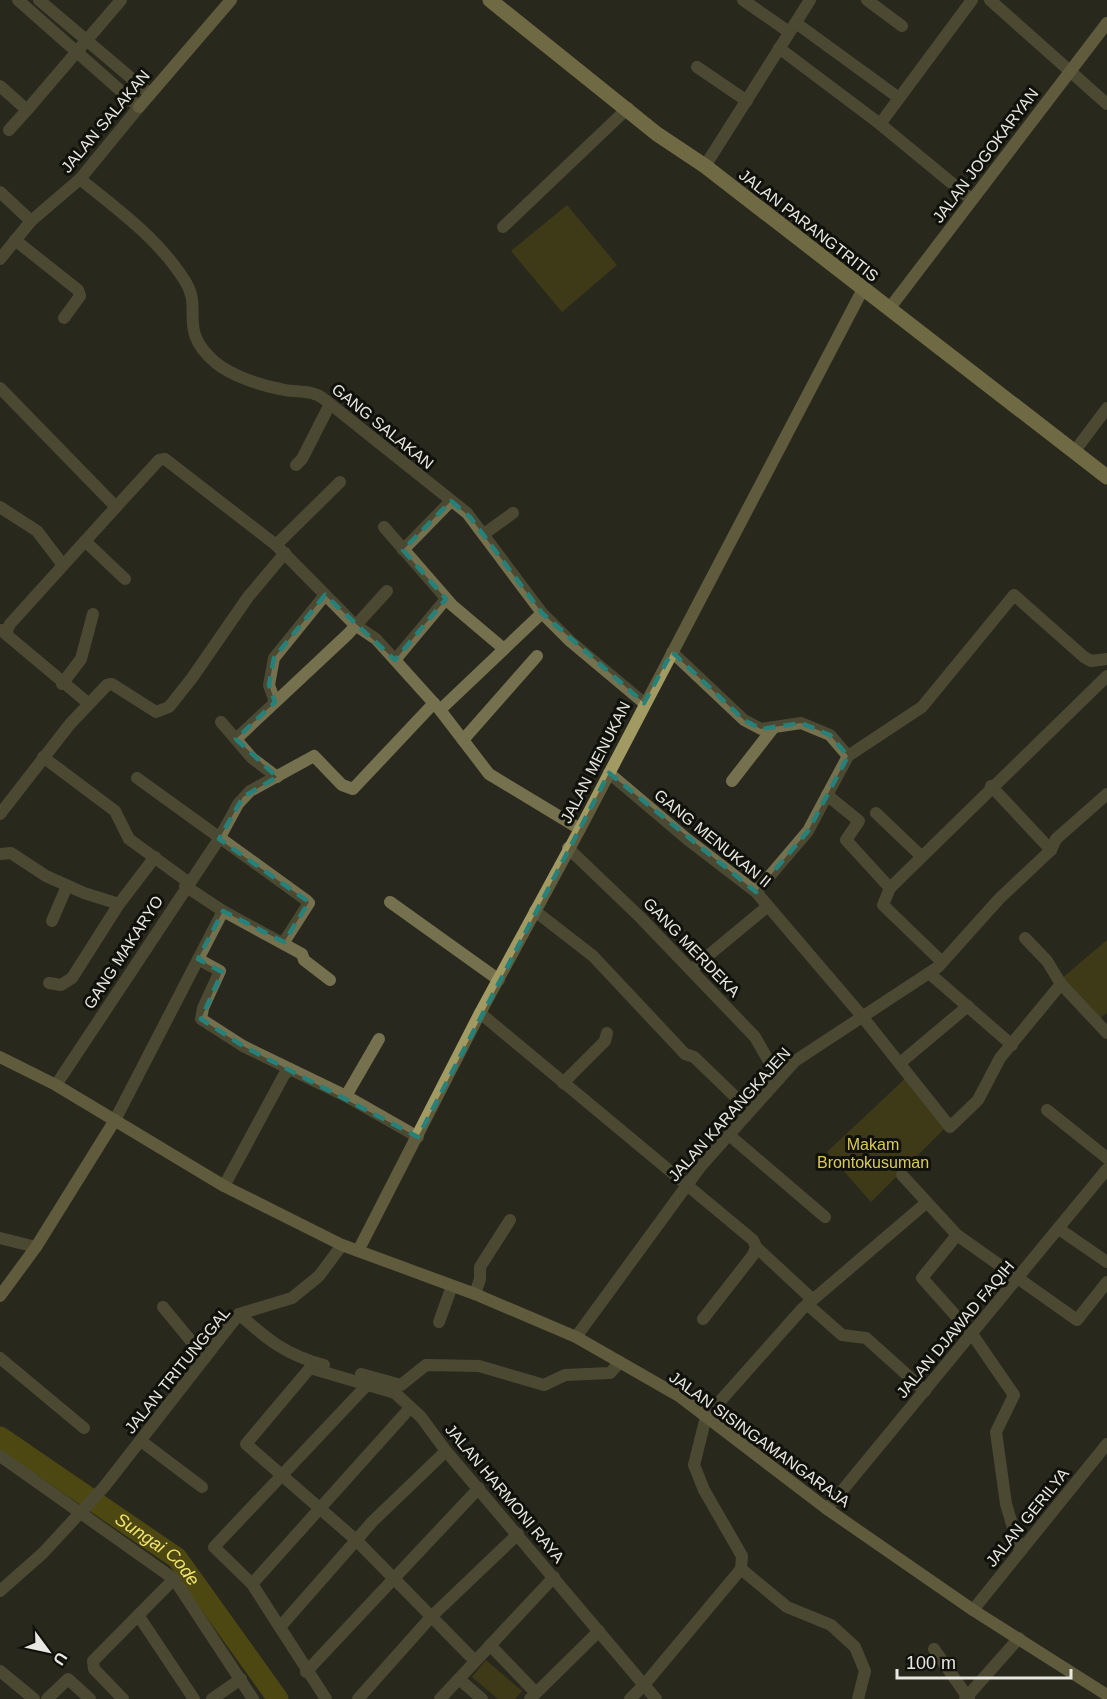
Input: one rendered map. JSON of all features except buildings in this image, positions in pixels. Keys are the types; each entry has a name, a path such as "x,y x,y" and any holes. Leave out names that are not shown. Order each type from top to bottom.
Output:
{"main road":[{"name":"JALAN SALAKAN","path":"139,107 231,0"},
{"name":"JALAN PARANGTRITIS","path":"490,0 628,108 657,134 705,166 1107,477"},
{"name":"JALAN JOGOKARYAN","path":"889,309 1107,23"},
{"name":"JALAN MENUKAN","path":"358,1251 480,1013 580,829 644,703 863,289"},
{"name":"JALAN SISINGAMANGARAJA","path":"0,1057 56,1085 224,1186 342,1245 475,1294 576,1337 679,1396 827,1509 973,1610 1107,1695"},
{"path":"0,1296 36,1247 115,1120"}],"street":[{"path":"18,0 139,107"},
{"path":"39,0 150,94"},
{"path":"9,130 121,0"},
{"path":"742,0 792,27 899,99"},
{"path":"705,166 810,0"},
{"path":"867,0 902,26"},
{"path":"880,124 972,0"},
{"path":"990,0 1107,104"},
{"path":"779,48 880,124 971,199"},
{"path":"697,67 747,101"},
{"path":"0,86 27,110"},
{"name":"JALAN SALAKAN","path":"0,259 31,221 80,179 139,107"},
{"path":"503,227 628,108"},
{"name":"GANG SALAKAN","path":"80,179 145,232 185,280 190,296 194,336 215,362 230,371 273,387 314,393 330,404 470,517 542,613 570,641 644,703"},
{"path":"0,192 31,221"},
{"path":"15,240 78,290 80,296 64,318"},
{"path":"0,388 116,507"},
{"path":"296,465 302,459 330,404"},
{"path":"1074,452 1107,408"},
{"path":"88,704 3,631 159,460 165,459 280,549 355,625 375,639 437,706 489,774 580,829"},
{"path":"0,814 43,757 88,704 111,684 156,712 169,707 192,678 280,549 340,482"},
{"path":"403,550 451,501"},
{"path":"0,507 37,531 63,565"},
{"path":"484,534 513,513"},
{"path":"384,527 446,599 504,649"},
{"path":"85,541 125,579"},
{"path":"236,739 355,625 387,591"},
{"path":"275,702 269,685 274,658 325,595"},
{"path":"756,892 808,831 848,756 922,707 1014,595 1084,657 1091,660 1107,659"},
{"path":"395,660 446,599"},
{"path":"437,706 542,613"},
{"path":"62,684 81,659 93,614"},
{"path":"672,652 744,720 761,729 801,723 830,735 848,756"},
{"path":"463,741 537,656"},
{"path":"942,961 883,905 890,888 991,786 1107,676"},
{"name":"GANG MAKARYO","path":"56,1085 187,884 219,839 243,797 314,756 342,785 353,789 437,706"},
{"path":"221,723 252,758 277,777"},
{"path":"732,781 774,727"},
{"path":"43,757 115,811 129,838 187,884 223,911 284,942 302,954 304,960 330,980"},
{"name":"GANG MENUKAN II","path":"609,773 687,839 756,892 861,1015 950,1127 978,1100 994,1067 1012,1045"},
{"path":"137,778 309,903 284,942"},
{"path":"991,786 1051,850"},
{"name":"JALAN KARANGKAJEN","path":"576,1337 686,1186 795,1061 861,1015 938,967 999,899 1024,879 1051,850 1064,831 1107,794"},
{"path":"827,795 859,821 846,840 890,888"},
{"path":"876,813 921,856"},
{"name":"GANG MERDEKA","path":"568,848 692,969 755,1037 779,1079"},
{"path":"3,854 67,886 119,904"},
{"path":"49,983 61,985 72,978 119,904 155,857"},
{"path":"52,921 67,886"},
{"path":"390,902 499,980"},
{"path":"692,969 768,906"},
{"path":"115,1120 223,911"},
{"path":"535,911 593,957 685,1054 694,1057 750,1111"},
{"path":"1025,938 1047,961 1061,984 1102,1018 1107,1033"},
{"path":"198,959 220,971 200,1016 201,1019 243,1046 346,1096 418,1137"},
{"path":"929,972 1012,1045 1061,984"},
{"path":"900,1063 968,1006"},
{"path":"480,1013 753,1240 756,1247 842,1335 866,1338 925,1391"},
{"path":"563,1083 605,1041 607,1033"},
{"path":"346,1096 379,1039"},
{"path":"224,1186 284,1075 290,1069"},
{"path":"1047,1110 1107,1158"},
{"path":"729,1135 825,1216"},
{"name":"JALAN DJAWAD FAQIH","path":"827,1509 1107,1169"},
{"path":"902,1175 957,1235 1077,1320 1107,1282"},
{"path":"630,1699 741,1569 742,1556 704,1490 693,1465 706,1417 810,1302 926,1203"},
{"path":"475,1294 480,1279 480,1267 510,1220"},
{"path":"1059,1228 1107,1262"},
{"path":"957,1235 921,1278 972,1334 1014,1395 996,1432 1006,1503 1020,1551"},
{"path":"0,1238 36,1247"},
{"name":"JALAN TRITUNGGAL","path":"0,1591 43,1553 104,1487 239,1314 292,1298 320,1276 342,1245"},
{"path":"703,1319 753,1255 756,1247"},
{"path":"438,1322 452,1286"},
{"path":"163,1307 205,1358"},
{"path":"239,1314 275,1346 289,1353 401,1385 426,1365 479,1366 544,1385 565,1376 610,1373 620,1362"},
{"path":"0,1358 84,1428"},
{"name":"JALAN HARMONI RAYA","path":"283,1474 246,1444 310,1368 395,1393 421,1417 446,1451 656,1699"},
{"path":"326,1699 252,1584 214,1547 368,1384"},
{"path":"252,1584 410,1408"},
{"path":"141,1442 202,1487"},
{"name":"JALAN GERILYA","path":"973,1610 1107,1444"},
{"path":"280,1627 356,1540 446,1451"},
{"path":"0,1456 82,1511 174,1579 253,1699"},
{"path":"283,1474 356,1540 475,1661"},
{"path":"306,1671 479,1488"},
{"path":"358,1699 431,1617 518,1534"},
{"path":"741,1569 787,1607 831,1625 855,1647 865,1671 858,1699"},
{"path":"440,1699 554,1577"},
{"path":"123,1699 92,1664 174,1579"},
{"path":"138,1615 194,1699"},
{"path":"490,1645 533,1696 599,1631"},
{"path":"934,1649 967,1698 1019,1638"},
{"path":"0,1671 30,1698"},
{"path":"47,1699 68,1679 90,1699"},
{"path":"212,1699 241,1679"},
{"path":"459,1679 482,1699"}],"highlighted area":[{"path":"451,501 470,517 542,613 644,703 672,652 744,720 761,729 801,723 830,735 848,756 808,831 756,892 609,773 418,1137 243,1046 201,1019 222,972 198,959 223,911 284,942 309,902 219,839 243,797 277,777 236,739 275,702 269,685 274,658 325,595 395,660 446,599 403,550"}],"green space":[{"path":"567,205 617,265 562,312 511,251"},
{"path":"1107,940 1107,1013 1098,1020 1061,979"},
{"name":"Makam Brontokusuman","path":"909,1075 949,1124 871,1202 827,1152"},
{"path":"486,1660 522,1691 515,1699 498,1699 472,1677"}],"waterway":[{"name":"Sungai Code","path":"0,1437 177,1558 278,1699"}]}
